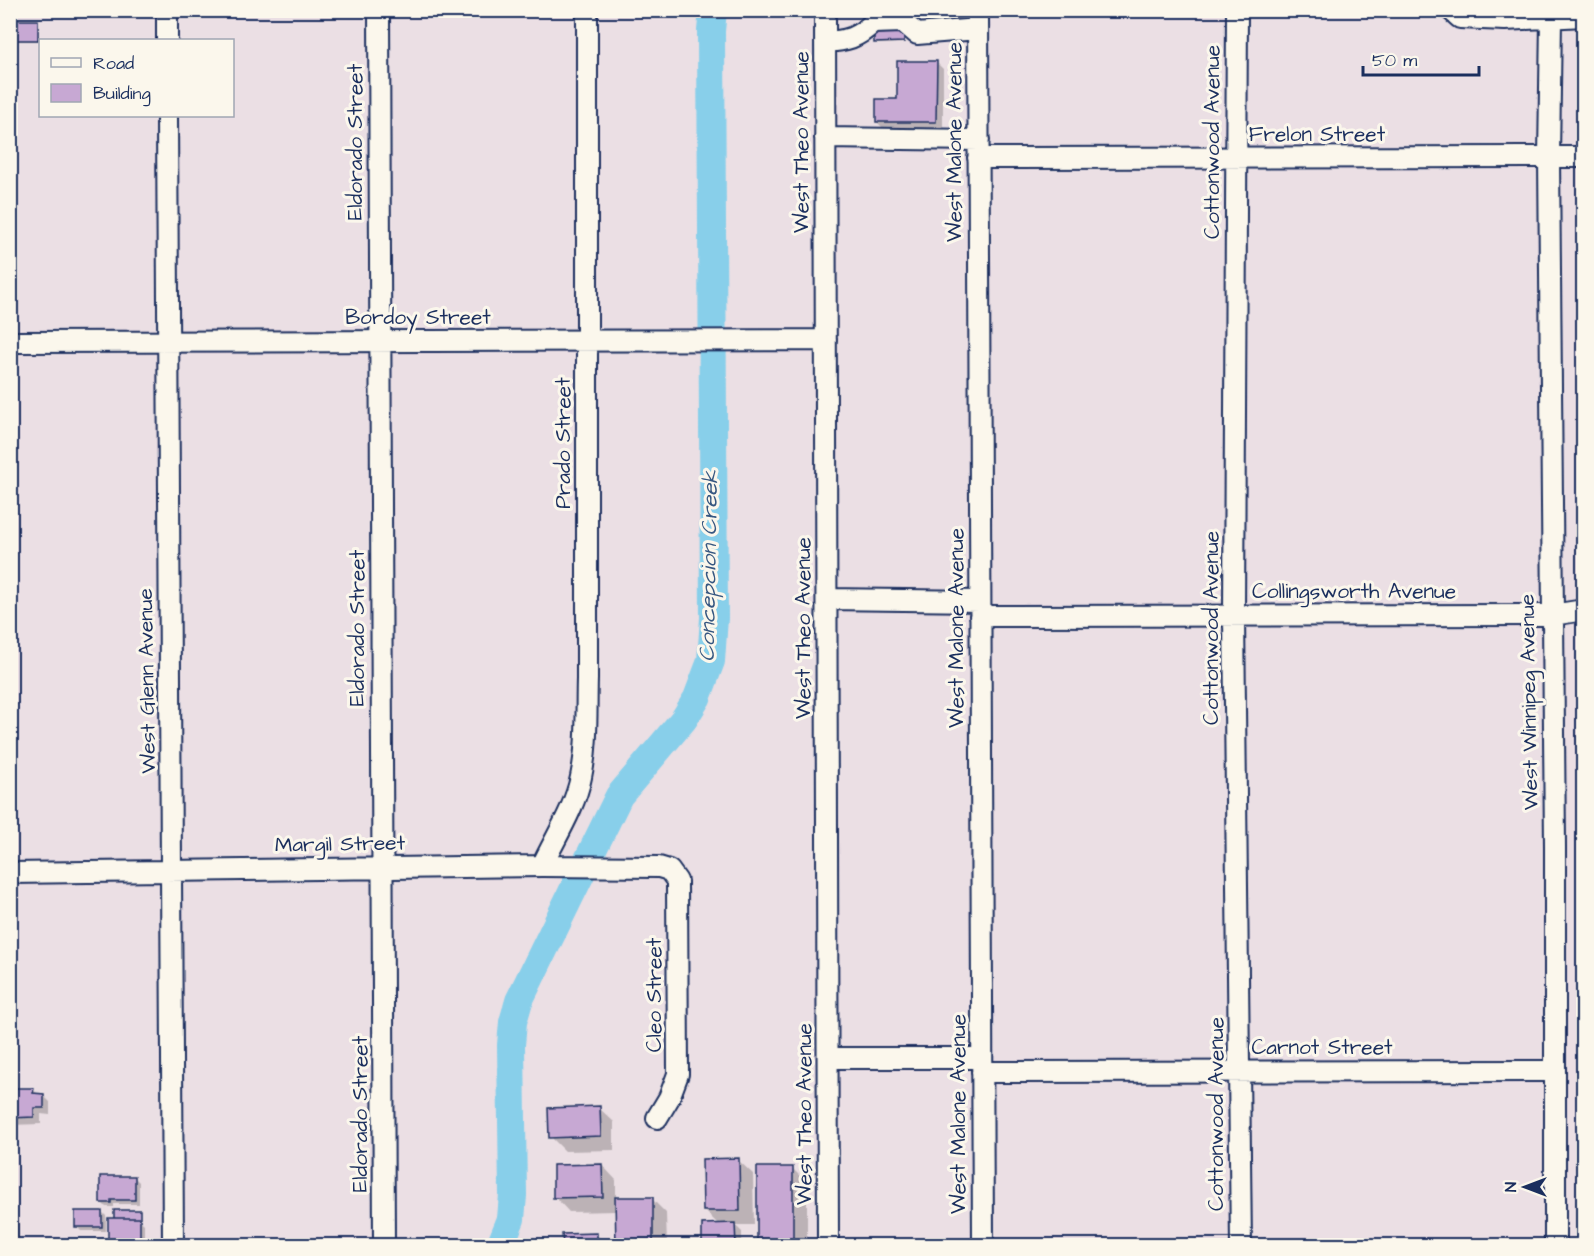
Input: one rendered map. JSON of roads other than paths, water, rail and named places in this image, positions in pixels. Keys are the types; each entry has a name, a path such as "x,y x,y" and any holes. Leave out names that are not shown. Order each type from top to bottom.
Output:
{"street":[{"path":"167,10 167,39"},
{"name":"Eldorado Street","path":"379,10 384,1245"},
{"name":"Prado Street","path":"551,866 581,777 585,748 587,679 587,10"},
{"name":"West Theo Avenue","path":"825,10 828,1245"},
{"name":"Cottonwood Avenue","path":"1237,10 1234,615 1241,1245"},
{"path":"1451,10 1460,18 1505,20 1584,16"},
{"name":"West Winnipeg Avenue","path":"1551,19 1555,1245"},
{"path":"825,42 841,41 860,35 873,22 903,22 917,34 978,20"},
{"name":"West Malone Avenue","path":"978,20 982,1245"},
{"name":"West Glenn Avenue","path":"167,117 173,870 173,1245"},
{"name":"Frelon Street","path":"825,138 978,149 1236,158 1584,157"},
{"name":"Bordoy Street","path":"10,342 826,340"},
{"name":"Collingsworth Avenue","path":"826,599 980,608 1234,615 1552,615 1584,610"},
{"name":"Margil Street","path":"10,873 551,866 660,867 669,870"},
{"name":"Cleo Street","path":"657,1118 669,1098 678,1074 678,881 669,870"},
{"name":"Carnot Street","path":"828,1058 982,1065 1240,1070 1555,1071"}],"waterway":[{"name":"Concepcion Creek","path":"500,1246 511,1219 513,1195 511,1045 513,1022 519,1001 619,796 684,719 697,698 711,661 714,618 711,31 713,10"}]}
